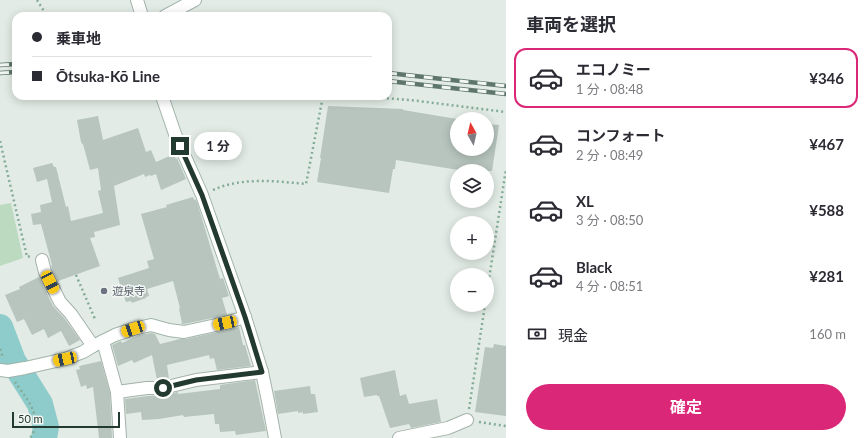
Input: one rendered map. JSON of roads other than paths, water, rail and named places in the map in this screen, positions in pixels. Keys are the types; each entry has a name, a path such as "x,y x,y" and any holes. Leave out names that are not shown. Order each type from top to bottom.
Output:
{"street":[{"path":"136,0 140,12"},
{"path":"172,12 195,0"},
{"path":"163,100 175,134 202,195 245,317 262,372 275,438"},
{"path":"42,260 45,272 60,302 98,344 117,392 120,438"},
{"path":"6,370 25,368 65,359 83,352 115,335 151,325 184,332 245,317"},
{"path":"117,392 147,388 163,388 196,380 262,372"},
{"path":"399,438 448,428 467,420"}],"waterway":[{"path":"0,327 13,361 40,404 46,427 44,438"}],"railway":[{"path":"0,65 12,64"},
{"path":"0,73 12,72"},
{"path":"392,73 506,86"},
{"path":"392,81 506,94"}],"place":[{"name":"遊泉寺","path":"104,291"}]}
